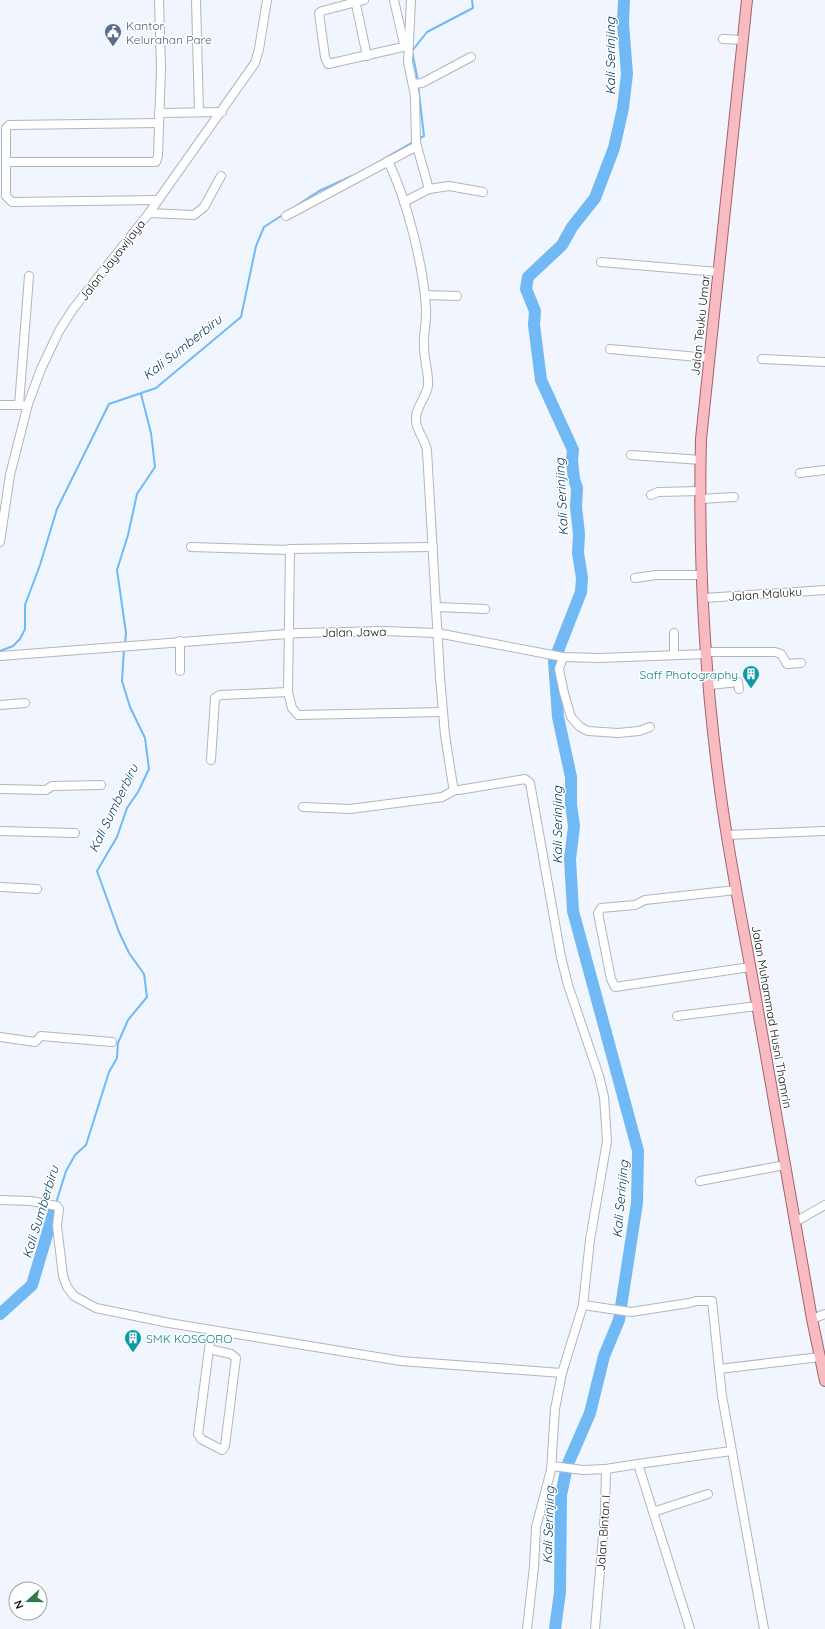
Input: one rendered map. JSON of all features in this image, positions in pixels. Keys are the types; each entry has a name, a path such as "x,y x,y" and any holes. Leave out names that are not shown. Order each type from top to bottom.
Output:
{"main road":[{"name":"Jalan Teuku Umar","path":"707,653 700,495 701,460 709,358 747,0"},
{"name":"Jalan Muhammad Husni Thamrin","path":"707,653 714,734 727,835 812,1319 825,1382"}],"street":[{"path":"6,162 154,162 158,156 161,68 159,0"},
{"path":"196,0 199,112"},
{"name":"Jalan Jayawijaya","path":"0,542 10,474 28,404 41,369 59,331 73,309 149,214 255,63 262,35 267,0"},
{"path":"364,0 322,10 319,13 327,63 331,64 402,47 404,44 394,0"},
{"path":"411,0 407,55 417,83 416,142 429,189"},
{"path":"355,1 367,56"},
{"path":"723,38 742,40"},
{"path":"417,83 471,58"},
{"path":"159,113 222,112"},
{"path":"158,200 12,202 6,196 6,128 11,124 159,123"},
{"path":"286,216 388,161 416,142"},
{"path":"388,161 404,202 425,295 426,308 424,345 428,385 418,409 416,421 426,445 443,712 449,768 455,790"},
{"path":"149,214 184,216 198,213 204,207 221,176"},
{"path":"404,202 429,189 449,186 482,192"},
{"path":"601,262 718,272"},
{"path":"19,405 29,276"},
{"path":"425,295 456,296"},
{"path":"610,349 709,358"},
{"path":"762,359 825,362"},
{"path":"0,405 28,404"},
{"path":"631,455 701,460"},
{"path":"800,473 825,470"},
{"path":"651,495 658,492 734,497"},
{"path":"191,547 290,549 433,547"},
{"path":"290,549 288,692 292,708 296,713 302,716 443,712"},
{"path":"635,578 656,575 703,575"},
{"name":"Jalan Maluku","path":"704,598 825,590"},
{"path":"436,607 485,609"},
{"name":"Jalan Jawa","path":"0,656 180,641 290,634 384,631 437,633 561,657 599,658 707,653 775,652 781,654 787,664 801,663"},
{"path":"674,633 674,655"},
{"path":"180,641 180,671"},
{"path":"561,657 559,669 564,693 573,720 580,727 588,731 618,733 639,731 650,727"},
{"path":"710,685 738,682 739,689"},
{"path":"211,760 214,698 220,695 288,692"},
{"path":"0,705 25,703"},
{"path":"303,807 350,809 442,797 455,790 525,779 530,785 561,957 568,985 600,1076 604,1097 607,1141 590,1240 586,1306 562,1373 553,1418 552,1466 536,1528 534,1567 527,1629"},
{"path":"0,789 46,790 52,786 100,785"},
{"path":"0,831 75,833"},
{"path":"727,835 825,831"},
{"path":"0,887 37,889"},
{"path":"736,890 645,900 635,905 601,908 598,913 600,928 611,980 615,987 750,967"},
{"path":"677,1016 757,1006"},
{"path":"0,1037 35,1042 41,1036 112,1042"},
{"path":"700,1181 785,1165"},
{"path":"0,1200 56,1205 59,1209 57,1226 67,1287 74,1296 96,1308 125,1315 401,1362 557,1371 562,1373"},
{"path":"795,1222 825,1205"},
{"path":"586,1306 631,1312 689,1303 696,1300 711,1300 731,1450 764,1629"},
{"path":"812,1319 825,1314"},
{"path":"209,1349 234,1356 236,1358 226,1446 222,1450 201,1439 198,1434 211,1330"},
{"path":"719,1369 820,1356"},
{"path":"552,1466 583,1470 606,1469 731,1450"},
{"path":"638,1464 690,1629"},
{"name":"Jalan Bintan I","path":"595,1629 605,1512 606,1469"},
{"path":"653,1512 708,1494"}],"waterway":[{"name":"Kali Sumberbiru","path":"418,81 412,51 427,32 473,8 472,0"},
{"name":"Kali Serinjing","path":"555,1629 560,1592 561,1495 567,1466 590,1413 604,1356 619,1320 637,1203 638,1151 573,911 570,859 574,826 571,804 571,777 558,717 554,661 581,592 582,578 578,553 579,534 576,507 577,488 574,479 572,461 573,450 541,380 534,325 535,311 526,289 528,277 562,245 572,227 595,198 614,148 623,108 627,74 623,23 624,0"},
{"name":"Kali Sumberbiru","path":"418,85 424,136 418,139"},
{"name":"Kali Sumberbiru","path":"375,164 413,142"},
{"name":"Kali Sumberbiru","path":"296,206 319,191 352,176"},
{"path":"0,651 13,646 20,639 25,629 25,605 40,565 57,509 109,404 156,388 241,317 256,246 264,227 284,214"},
{"name":"Kali Sumberbiru","path":"125,644 126,633 117,570 128,535 137,494 155,467 151,433 141,394"},
{"name":"Kali Sumberbiru","path":"56,1203 66,1171 75,1155 86,1145 109,1072 117,1058 118,1043 128,1020 147,997 144,974 129,953 119,932 97,871 117,837 127,808 138,792 149,769 145,738 130,707 122,681 124,649"},
{"name":"Kali Sumberbiru","path":"0,1314 32,1285 54,1211"}],"place":[{"name":"Kantor Kelurahan Pare","path":"113,47"},
{"name":"Saff Photography","path":"751,689"},
{"name":"SMK KOSGORO","path":"133,1353"}]}
